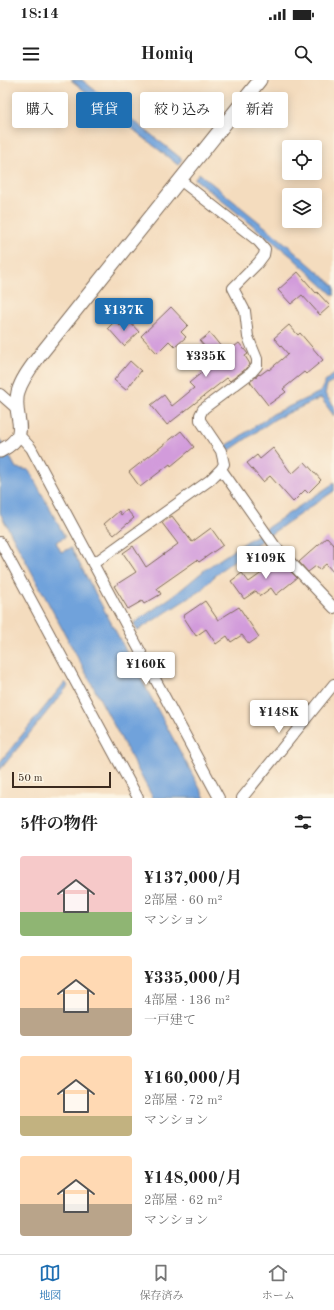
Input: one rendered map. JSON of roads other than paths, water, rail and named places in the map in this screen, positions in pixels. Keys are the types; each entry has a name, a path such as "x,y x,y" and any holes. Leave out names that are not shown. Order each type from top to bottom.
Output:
{"street":[{"path":"5,448 16,440 19,434 20,428 17,409 18,392 36,360 260,80"},
{"path":"93,564 210,480 220,469 224,464 220,450 200,420 200,415 203,409 257,366 257,359 248,337 245,311 233,288 264,256 265,249 258,241 180,180"},
{"path":"0,394 17,409"},
{"path":"19,434 31,448 219,798"},
{"path":"220,469 276,546 334,608"},
{"path":"0,542 138,798"},
{"path":"242,798 334,684"}],"water":[{"path":"71,80 82,80 97,92 86,92"},
{"path":"132,120 140,126 140,128 143,128 182,159 178,165 131,128"},
{"path":"199,173 291,248 334,286 334,296 291,256 195,179"},
{"path":"334,373 334,380 327,386 325,394 334,406 334,416 321,398 275,419 230,450 226,446 273,414 320,392 325,382"},
{"path":"0,439 16,468 29,470 65,537 56,542 61,552 71,548 205,798 153,798 0,513"},
{"path":"334,483 334,491 221,570 201,590 137,631 134,623 177,593 207,568"},
{"path":"65,682 68,686 0,770 0,762"}]}
